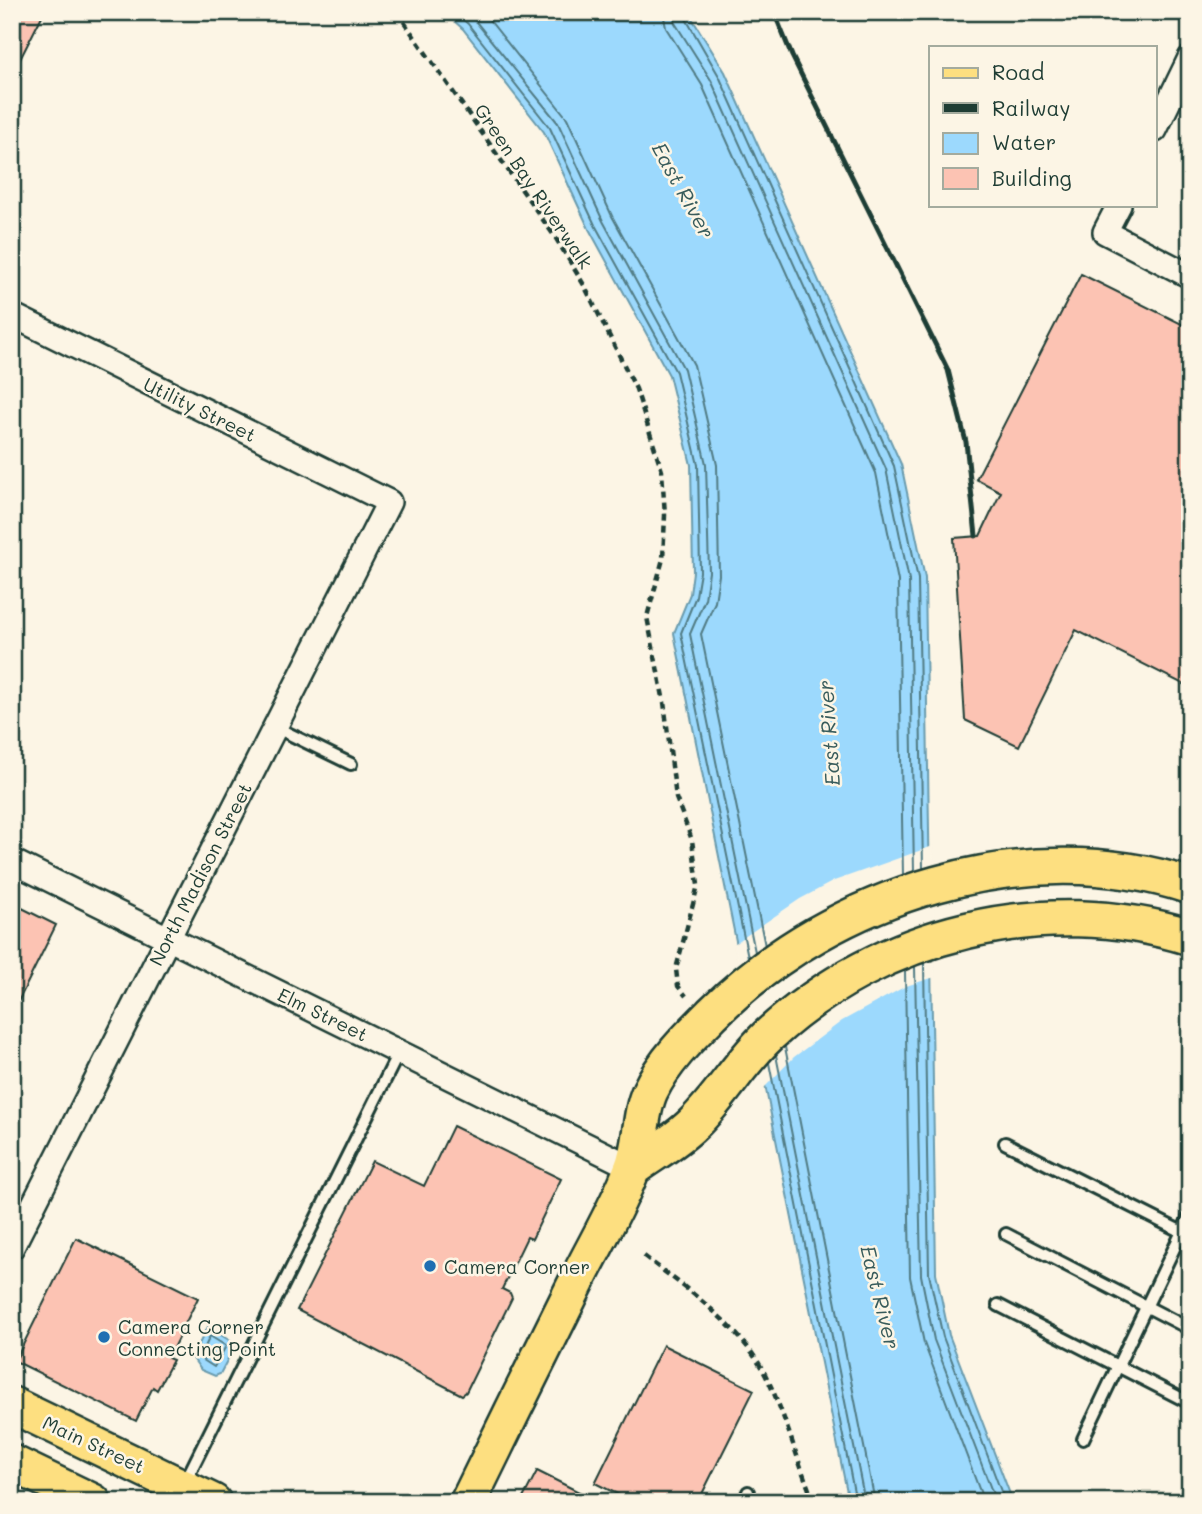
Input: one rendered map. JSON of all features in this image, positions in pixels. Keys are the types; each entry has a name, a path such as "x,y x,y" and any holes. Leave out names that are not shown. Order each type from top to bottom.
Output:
{"main road":[{"path":"449,1502 475,1488 633,1168 649,1092 671,1059 738,988 807,940 859,911 909,892 1027,867 1064,865 1113,869 1184,881"},
{"path":"633,1168 692,1125 749,1055 807,1003 890,957 968,931 1045,918 1104,918 1148,924 1190,937"},
{"name":"Main Street","path":"12,1405 198,1494"},
{"path":"12,1463 93,1502"}],"street":[{"path":"1156,128 1190,58"},
{"path":"1118,206 1105,232 1190,276"},
{"name":"Utility Street","path":"12,316 389,502"},
{"name":"North Madison Street","path":"12,1247 389,502"},
{"name":"Elm Street","path":"12,861 633,1168"}],"lane":[{"path":"275,727 351,764"},
{"path":"198,1494 399,1052"},
{"path":"1005,1143 1186,1235"},
{"path":"1083,1439 1146,1308 1186,1235 1190,1216"},
{"path":"1006,1234 1190,1329"},
{"path":"998,1305 1190,1403"}],"path":[{"name":"Green Bay Riverwalk","path":"397,12 555,237 584,285 636,389 662,471 665,515 663,559 647,617 664,702 676,798 692,840 696,866 696,900 676,969 678,986 686,996"},
{"path":"644,1256 723,1322 753,1356 777,1402 814,1502"}],"water":[{"name":"East River","path":"444,12 688,12 725,72 901,464 925,578 936,1273 949,1335 1013,1502 849,1502 674,633 690,594 693,572 691,465 669,375 589,229 544,132 463,29"},
{"path":"208,1327 232,1342 233,1349 220,1374 215,1376 201,1370 192,1357"}],"pier":[{"path":"933,846 935,977 906,986 842,1021 794,1057 763,1089 734,944 800,899 834,881"}],"building":[{"path":"12,12 44,12 12,75"},
{"path":"1081,274 1190,328 1190,681 1187,686 1076,630 1019,746 965,720 954,538 980,536 1001,492 976,479"},
{"path":"12,903 56,925 13,1012 12,1012"},
{"path":"453,1126 561,1179 532,1239 527,1237 502,1289 510,1293 512,1298 466,1392 462,1395 297,1310 372,1161 424,1186"},
{"path":"76,1238 198,1298 168,1358 173,1360 157,1390 153,1387 136,1421 15,1361"},
{"path":"663,1345 754,1390 698,1502 633,1502 595,1483"},
{"path":"537,1471 599,1502 521,1502"}],"railway":[{"path":"774,12 792,56 948,370 966,442 976,536"}],"place":[{"name":"Camera Corner","path":"430,1266"},
{"name":"Camera Corner Connecting Point","path":"104,1337"}]}
